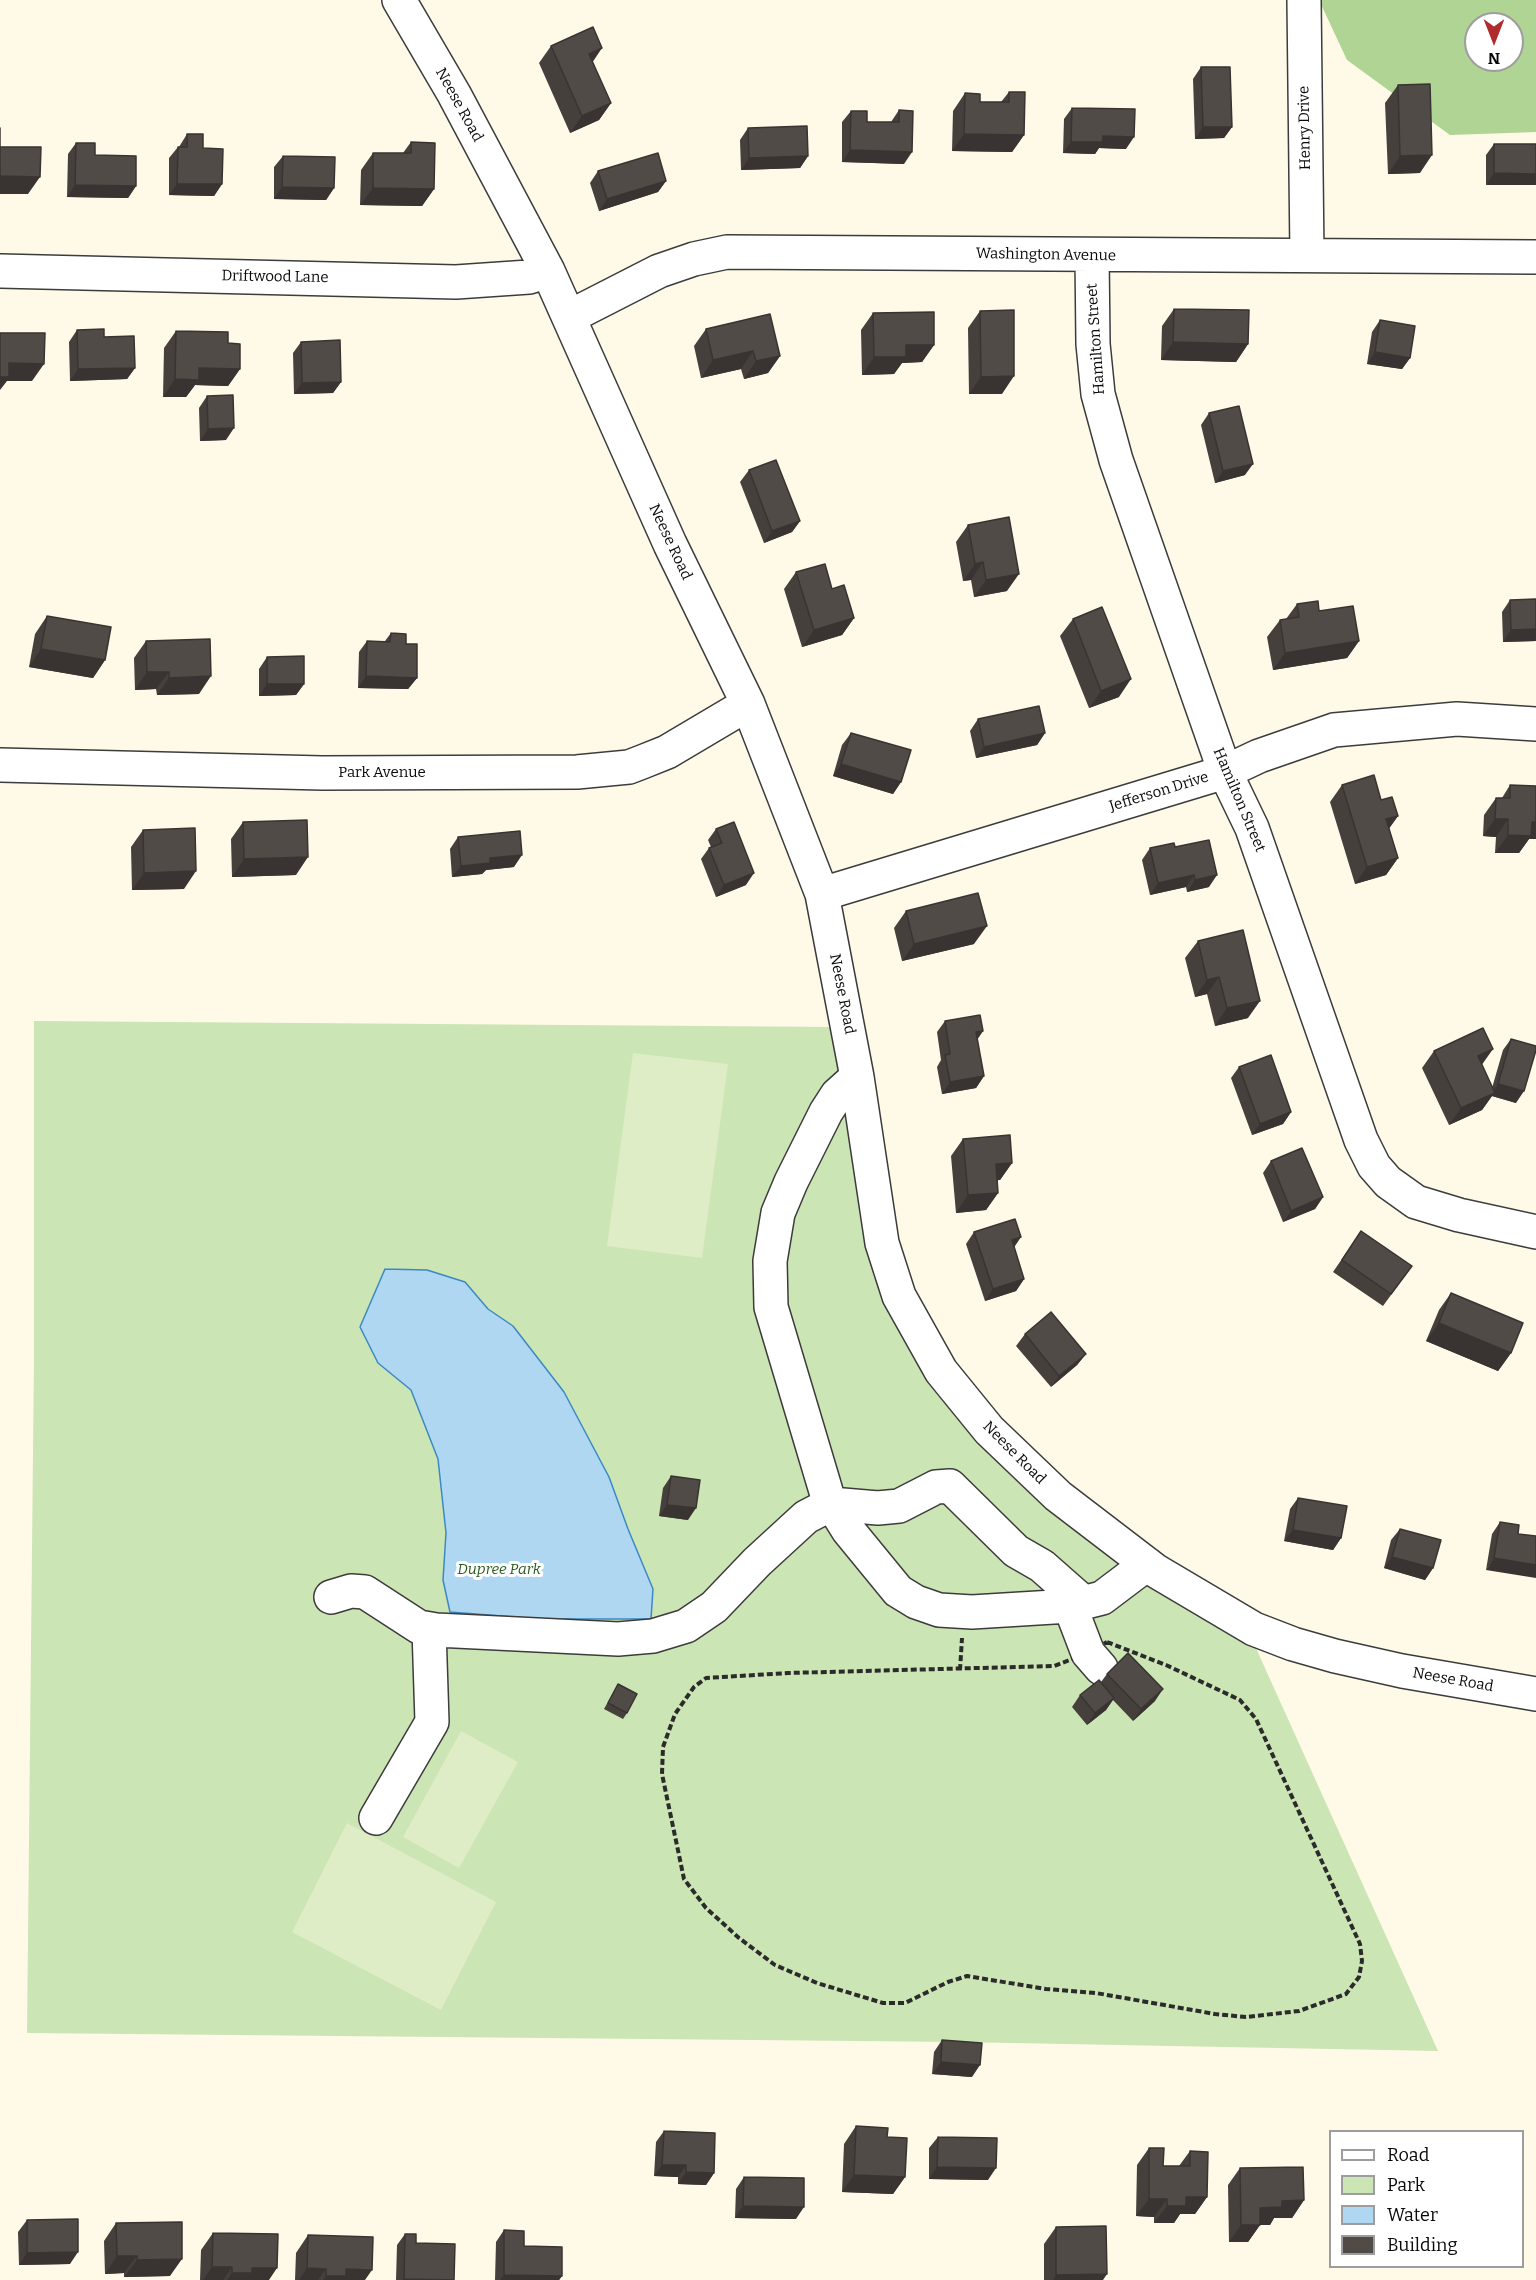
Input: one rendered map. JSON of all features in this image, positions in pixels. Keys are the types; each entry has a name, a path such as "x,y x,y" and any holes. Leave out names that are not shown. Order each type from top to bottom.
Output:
{"street":[{"name":"Neese Road","path":"399,0 454,94 548,271 670,544 748,704 822,894 857,1077 882,1243 899,1296 941,1371 989,1430 1058,1496 1147,1564 1194,1595 1254,1629 1293,1644 1368,1664 1536,1694"},
{"name":"Henry Drive","path":"1304,0 1307,255"},
{"name":"Washington Avenue","path":"569,317 659,271 694,259 727,252 1536,257"},
{"name":"Hamilton Street","path":"1092,255 1093,344 1098,394 1116,460 1225,772 1252,828 1354,1119 1374,1166 1388,1182 1416,1202 1459,1215 1536,1232"},
{"name":"Driftwood Lane","path":"0,270 456,282 529,277 548,271"},
{"name":"Park Avenue","path":"0,765 322,773 577,772 629,767 659,755 748,704"},
{"name":"Jefferson Drive","path":"822,894 1225,772 1259,756 1334,730 1457,719 1536,723"},
{"path":"857,1077 837,1095 826,1112 790,1182 778,1213 770,1261 771,1307 831,1504 848,1530 898,1591 916,1602 939,1610 972,1612 1077,1605 1102,1598 1147,1564"},
{"path":"331,1597 351,1591 365,1592 419,1627 429,1629 618,1639 653,1635 686,1626 714,1607 757,1562 806,1517 831,1504 878,1508 899,1506 936,1487 950,1486 1016,1551 1042,1566 1077,1605 1095,1660"},
{"path":"376,1818 432,1722 429,1629"}],"path":[{"path":"1107,1642 1166,1665 1240,1700 1256,1719 1360,1944 1362,1961 1359,1977 1347,1994 1299,2011 1246,2017 1215,2014 1096,1993 1046,1989 968,1976 948,1982 904,2003 883,2003 817,1983 775,1965 739,1938 706,1908 684,1879 662,1774 663,1747 675,1714 694,1687 706,1678 788,1673 1054,1666 1095,1660 1107,1642"}],"green space":[{"path":"1319,0 1536,0 1536,132 1450,135 1347,60"},
{"name":"Dupree Park","path":"34,1021 836,1027 919,1364 1255,1646 1438,2051 960,2042 27,2033 34,1357"},
{"path":"633,1053 728,1064 702,1258 607,1246"},
{"path":"461,1731 518,1762 459,1868 403,1837"},
{"path":"347,1823 496,1902 441,2010 292,1932"}],"water":[{"path":"385,1269 427,1270 465,1282 488,1309 513,1326 564,1392 609,1477 653,1589 651,1619 540,1619 450,1612 443,1580 446,1533 438,1459 411,1390 378,1363 360,1327"}],"building":[{"path":"593,27 602,48 589,54 611,103 582,116 551,46"},
{"path":"1201,67 1230,67 1232,127 1203,127"},
{"path":"1430,84 1432,155 1400,156 1398,85"},
{"path":"1009,92 1025,92 1024,135 964,134 965,93 980,94 980,102 1009,102"},
{"path":"1072,108 1135,109 1134,137 1103,136 1103,142 1071,142"},
{"path":"899,110 913,111 912,152 850,150 851,111 867,111 867,122 899,122"},
{"path":"807,126 808,156 749,158 748,128"},
{"path":"187,134 203,134 203,148 223,149 222,184 177,184 178,147 187,147"},
{"path":"411,142 435,143 434,189 373,188 373,153 411,153"},
{"path":"76,143 95,143 95,155 136,156 136,186 75,185"},
{"path":"1494,144 1536,144 1536,174 1494,173"},
{"path":"0,147 41,147 40,177 0,176"},
{"path":"658,153 666,181 607,199 598,171"},
{"path":"283,156 335,157 334,188 282,187"},
{"path":"1174,309 1249,310 1248,344 1173,342"},
{"path":"1014,310 1014,376 981,377 980,311"},
{"path":"934,312 934,345 906,345 906,357 874,357 873,313"},
{"path":"770,314 780,356 756,361 753,351 713,360 706,329"},
{"path":"1380,320 1415,326 1410,358 1375,352"},
{"path":"104,329 104,337 134,336 135,368 78,369 77,330"},
{"path":"176,331 228,332 228,343 240,344 240,369 199,368 199,380 175,379"},
{"path":"0,333 45,333 44,364 9,363 9,377 0,377"},
{"path":"340,340 341,382 302,383 301,342"},
{"path":"233,395 234,428 208,429 207,396"},
{"path":"1239,406 1253,464 1223,471 1209,413"},
{"path":"776,460 800,521 772,531 749,470"},
{"path":"1009,517 1019,574 986,580 983,562 975,564 968,525"},
{"path":"825,564 832,589 844,585 854,618 814,630 796,572"},
{"path":"1536,599 1536,629 1511,630 1510,600"},
{"path":"1318,601 1319,611 1353,606 1359,641 1285,653 1280,620 1299,617 1297,604"},
{"path":"1102,607 1131,679 1101,691 1073,619"},
{"path":"47,616 111,627 105,660 41,649"},
{"path":"391,633 406,634 406,644 417,644 417,678 366,676 367,641 390,642"},
{"path":"210,639 211,676 169,678 169,672 147,672 146,641"},
{"path":"304,656 304,684 267,684 267,657"},
{"path":"1039,706 1045,733 984,747 978,719"},
{"path":"851,733 911,750 901,782 841,764"},
{"path":"1374,775 1381,800 1392,797 1398,816 1386,819 1398,858 1367,867 1342,785"},
{"path":"1510,785 1536,786 1536,822 1532,822 1531,836 1508,835 1508,819 1495,819 1496,798 1510,798"},
{"path":"307,820 308,857 244,859 243,822"},
{"path":"734,822 754,873 724,885 709,848 722,843 716,829"},
{"path":"195,828 196,871 144,873 143,830"},
{"path":"520,831 522,855 490,858 490,863 461,866 458,837"},
{"path":"1209,840 1217,875 1195,880 1194,875 1158,883 1150,848 1174,843 1175,847"},
{"path":"978,893 987,926 914,944 906,911"},
{"path":"1243,930 1260,1001 1227,1008 1219,977 1207,980 1198,941"},
{"path":"980,1015 983,1031 976,1032 984,1076 950,1082 945,1055 950,1054 945,1021"},
{"path":"1483,1028 1493,1049 1478,1056 1495,1093 1461,1108 1434,1051"},
{"path":"1511,1039 1536,1046 1524,1091 1498,1084"},
{"path":"1271,1055 1291,1112 1260,1124 1239,1067"},
{"path":"1010,1135 1012,1163 996,1164 998,1193 968,1195 963,1139"},
{"path":"1302,1148 1323,1197 1291,1211 1271,1161"},
{"path":"1015,1219 1021,1237 1012,1240 1024,1279 993,1289 974,1232"},
{"path":"1361,1231 1412,1266 1391,1294 1342,1260"},
{"path":"1451,1293 1523,1323 1511,1353 1439,1323"},
{"path":"1051,1312 1086,1354 1059,1376 1025,1334"},
{"path":"671,1476 700,1480 696,1508 667,1505"},
{"path":"1298,1498 1347,1506 1341,1538 1293,1530"},
{"path":"1500,1522 1519,1525 1518,1534 1536,1536 1536,1565 1494,1558"},
{"path":"1400,1529 1441,1540 1433,1568 1392,1557"},
{"path":"1128,1653 1163,1689 1141,1709 1107,1674"},
{"path":"1099,1680 1114,1698 1095,1713 1080,1695"},
{"path":"618,1684 637,1694 627,1713 608,1703"},
{"path":"942,2040 982,2043 980,2065 941,2062"},
{"path":"856,2126 888,2128 887,2137 907,2138 905,2177 854,2175"},
{"path":"664,2131 715,2133 714,2173 686,2172 686,2165 662,2165"},
{"path":"938,2137 997,2138 996,2168 937,2167"},
{"path":"1149,2148 1164,2148 1163,2166 1190,2166 1190,2151 1208,2152 1207,2197 1186,2197 1186,2206 1167,2206 1167,2199 1149,2199"},
{"path":"1303,2167 1304,2200 1282,2201 1282,2207 1260,2208 1260,2225 1241,2225 1240,2168"},
{"path":"744,2177 804,2178 804,2207 743,2206"},
{"path":"78,2219 78,2252 27,2253 27,2220"},
{"path":"182,2222 182,2259 137,2260 137,2256 117,2256 116,2223"},
{"path":"1106,2226 1107,2274 1056,2275 1056,2227"},
{"path":"504,2230 524,2231 524,2246 562,2247 562,2276 504,2275"},
{"path":"213,2233 278,2234 277,2268 252,2268 252,2273 232,2273 232,2267 212,2267"},
{"path":"405,2234 416,2234 416,2243 455,2244 454,2280 404,2279"},
{"path":"308,2235 373,2237 372,2270 346,2269 346,2276 326,2276 326,2269 307,2268"}]}
